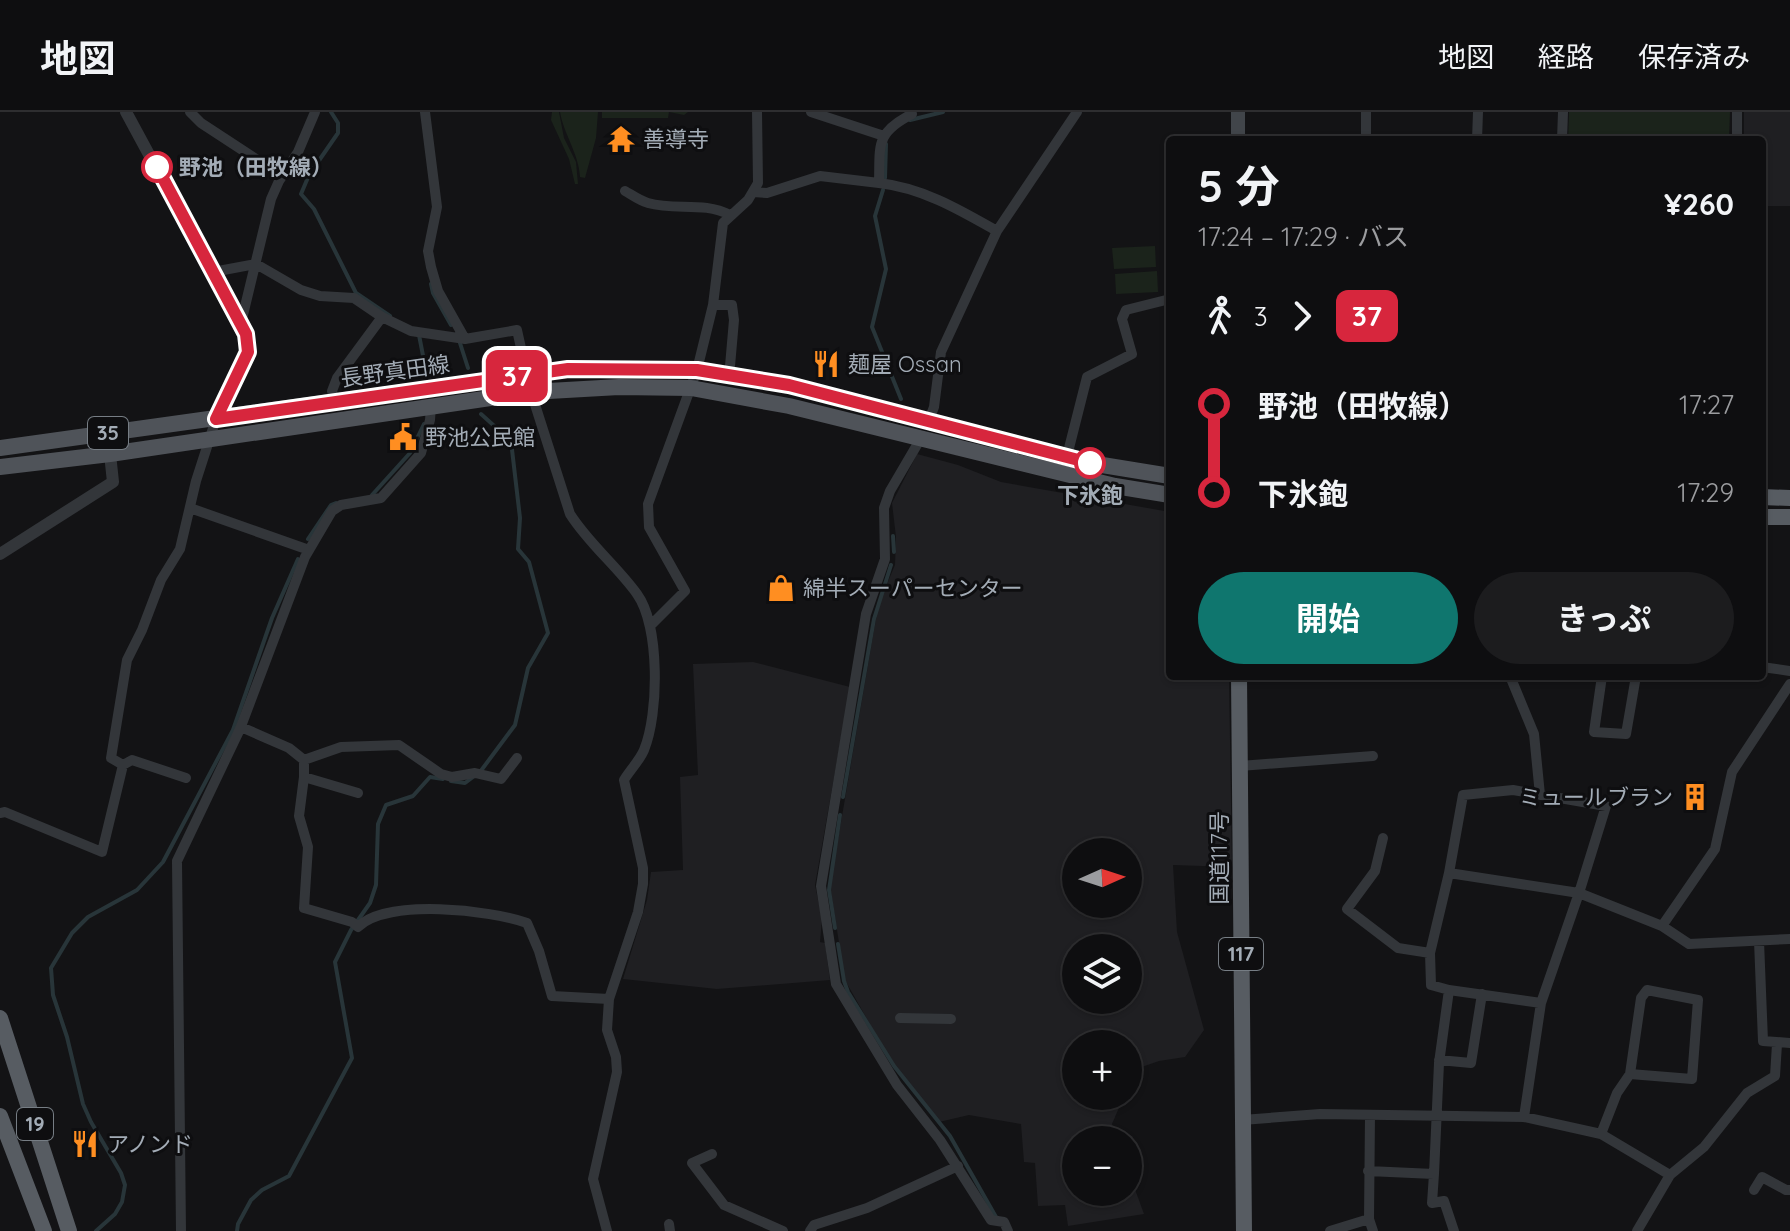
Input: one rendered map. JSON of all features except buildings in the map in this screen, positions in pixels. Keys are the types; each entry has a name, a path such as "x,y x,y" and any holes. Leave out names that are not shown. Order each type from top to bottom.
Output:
{"highway":[{"path":"1766,497 1790,498"},
{"path":"1766,517 1790,517"},
{"name":"国道117号","path":"1239,680 1244,1231"},
{"name":"19","path":"0,1018 69,1231"},
{"name":"19","path":"0,1116 44,1231"}],"main road":[{"path":"1238,112 1238,136"},
{"name":"長野真田線","path":"0,448 568,369 697,370 789,385 924,431 1115,486 1166,494"},
{"name":"長野真田線","path":"0,467 110,454 531,392 619,387 691,388 1166,475"}],"street":[{"path":"123,765 111,758 127,660 161,580 180,549 216,419 248,352 241,323 126,112"},
{"path":"190,112 201,123 282,176"},
{"path":"241,323 271,199 298,152 315,112"},
{"path":"425,112 437,207 428,251 438,291 465,339"},
{"path":"651,625 685,591 649,527 648,504 697,370 713,305 723,223 748,200 758,183 757,112"},
{"path":"1008,1231 1004,1222 991,1220 917,1107 897,1085 836,984 821,886 866,614 885,559 884,508 934,407 941,352 997,231 1077,112"},
{"path":"1366,112 1366,136"},
{"path":"1477,136 1478,112"},
{"path":"1562,136 1563,112"},
{"path":"1737,112 1737,136"},
{"path":"816,113 884,136"},
{"path":"879,183 880,145 884,136 891,124 912,114"},
{"path":"753,192 767,193 820,176 904,186 939,200 997,231"},
{"path":"625,191 648,203 715,207 730,215"},
{"path":"213,272 256,264 301,290 320,296 354,298 382,317 411,331 465,339 517,330 527,375"},
{"path":"1067,456 1087,377 1132,354 1122,319 1126,310 1166,300"},
{"path":"713,305 732,305 734,320 730,366"},
{"path":"335,402 332,391 337,378 382,317"},
{"path":"531,392 570,514 581,531 639,596 651,625 655,659 651,726 644,751 624,780 643,868 643,884 638,912 609,999 607,1030 616,1057 617,1072 593,1179 607,1231"},
{"path":"181,1231 177,861 241,727 309,550 332,511 341,505 381,498 421,453 431,406"},
{"path":"0,554 113,482 110,454"},
{"path":"190,508 309,550"},
{"path":"1766,668 1790,671"},
{"path":"1512,680 1534,734 1540,795"},
{"path":"1601,680 1594,732 1626,734 1635,680"},
{"path":"1662,926 1715,849 1732,772 1790,684"},
{"path":"241,727 289,748 304,760"},
{"path":"304,760 341,747 399,745 441,774 452,777 475,773 501,779 517,758"},
{"path":"1240,766 1373,756"},
{"path":"0,813 5,812 102,852 123,765 132,760 186,778"},
{"path":"304,760 299,816 308,847 304,908 352,922 358,927 366,919 377,915 410,911 464,910 515,919 527,923 533,935 552,996 609,999"},
{"path":"304,777 358,793"},
{"path":"1524,1117 1541,1003 1606,806 1513,790 1463,795 1430,953 1431,985 1541,1003"},
{"path":"1383,838 1375,871 1347,909 1398,948 1430,953"},
{"path":"1449,873 1579,893 1662,926 1689,944 1790,939"},
{"path":"1759,941 1763,1041 1790,1043"},
{"path":"1449,990 1439,1060 1432,1203 1444,1201 1454,1231"},
{"path":"1601,1134 1617,1093 1630,1074 1641,998 1647,990 1698,1000 1692,1079 1630,1074"},
{"path":"1439,1060 1471,1063 1482,994"},
{"path":"900,1018 951,1019"},
{"path":"1637,1231 1670,1175 1704,1147 1747,1093 1775,1076 1777,1044"},
{"path":"1242,1120 1320,1114 1524,1117 1601,1134 1670,1175"},
{"path":"1370,1115 1369,1219 1373,1231"},
{"path":"712,1154 692,1163 724,1205 783,1231"},
{"path":"810,1231 814,1225 867,1208 958,1166"},
{"path":"1368,1171 1434,1174"},
{"path":"1754,1190 1762,1177 1790,1190"},
{"path":"1330,1231 1369,1219"}],"shaded area":[{"path":"552,112 559,112 564,138 576,162 578,184 575,184 569,159 551,120"},
{"path":"560,112 598,112 596,138 585,178 580,177"},
{"path":"602,112 669,112 668,118 602,118"},
{"path":"1569,112 1730,112 1729,136 1568,136"},
{"path":"1744,112 1790,112 1790,206 1766,206 1766,136 1744,136"},
{"path":"1155,246 1156,267 1114,269 1112,248"},
{"path":"1157,271 1158,292 1116,294 1115,274"},
{"path":"917,454 958,465 1001,482 1166,511 1166,680 1229,680 1232,867 1173,865 1177,932 1204,1030 1185,1057 1142,1067 1142,1030 1062,1030 1062,1110 1118,1110 1113,1126 1062,1126 1062,1205 1038,1206 1035,1163 1024,1162 1021,1124 969,1115 939,1122 915,1090 898,1074 845,980 830,886 879,603 895,565 892,503"},
{"path":"753,662 850,687 815,885 822,919 820,942 825,943 830,980 717,989 623,979 647,900 651,872 683,870 680,777 698,775 693,664"},
{"path":"1065,1206 1141,1206 1144,1214 1068,1226"}],"waterway":[{"path":"331,112 338,123 338,133 309,175 301,194 314,209 356,293 390,316"},
{"path":"910,120 943,112"},
{"path":"885,178 886,144"},
{"path":"883,190 875,216 886,269 872,327 901,399"},
{"path":"431,284 451,325"},
{"path":"419,335 426,371"},
{"path":"459,340 468,368"},
{"path":"480,772 515,725 528,668 548,633 529,562 518,549 520,518 511,441 481,414"},
{"path":"372,495 410,453 424,424"},
{"path":"308,539 331,505 336,503"},
{"path":"893,536 894,552"},
{"path":"96,1231 115,1214 122,1202 125,1185 83,1104 53,995 51,968 72,933 88,917 137,890 163,862 233,730 272,618 298,559"},
{"path":"843,797 874,619 891,565"},
{"path":"237,1231 251,1200 262,1190 289,1176 352,1058 335,962 351,930 370,903 376,885 378,824 386,805 413,796 430,777 443,779"},
{"path":"451,781 465,783 473,777"},
{"path":"835,928 829,890 840,815"},
{"path":"838,944 848,992 894,1066 950,1136 996,1217"}],"bus line":[{"name":"37","path":"157,167 246,334 248,352 216,419 568,369 697,370 789,385 1090,463"}],"place":[{"name":"善導寺","path":"621,139"},
{"name":"野池（田牧線）","path":"157,167"},
{"name":"麺屋 Ossan","path":"826,364"},
{"name":"野池公民館","path":"403,437"},
{"name":"下氷鉋","path":"1090,463"},
{"name":"綿半スーパーセンター","path":"781,588"},
{"name":"ミュールブラン","path":"1695,797"},
{"name":"アノンド","path":"85,1144"}]}
